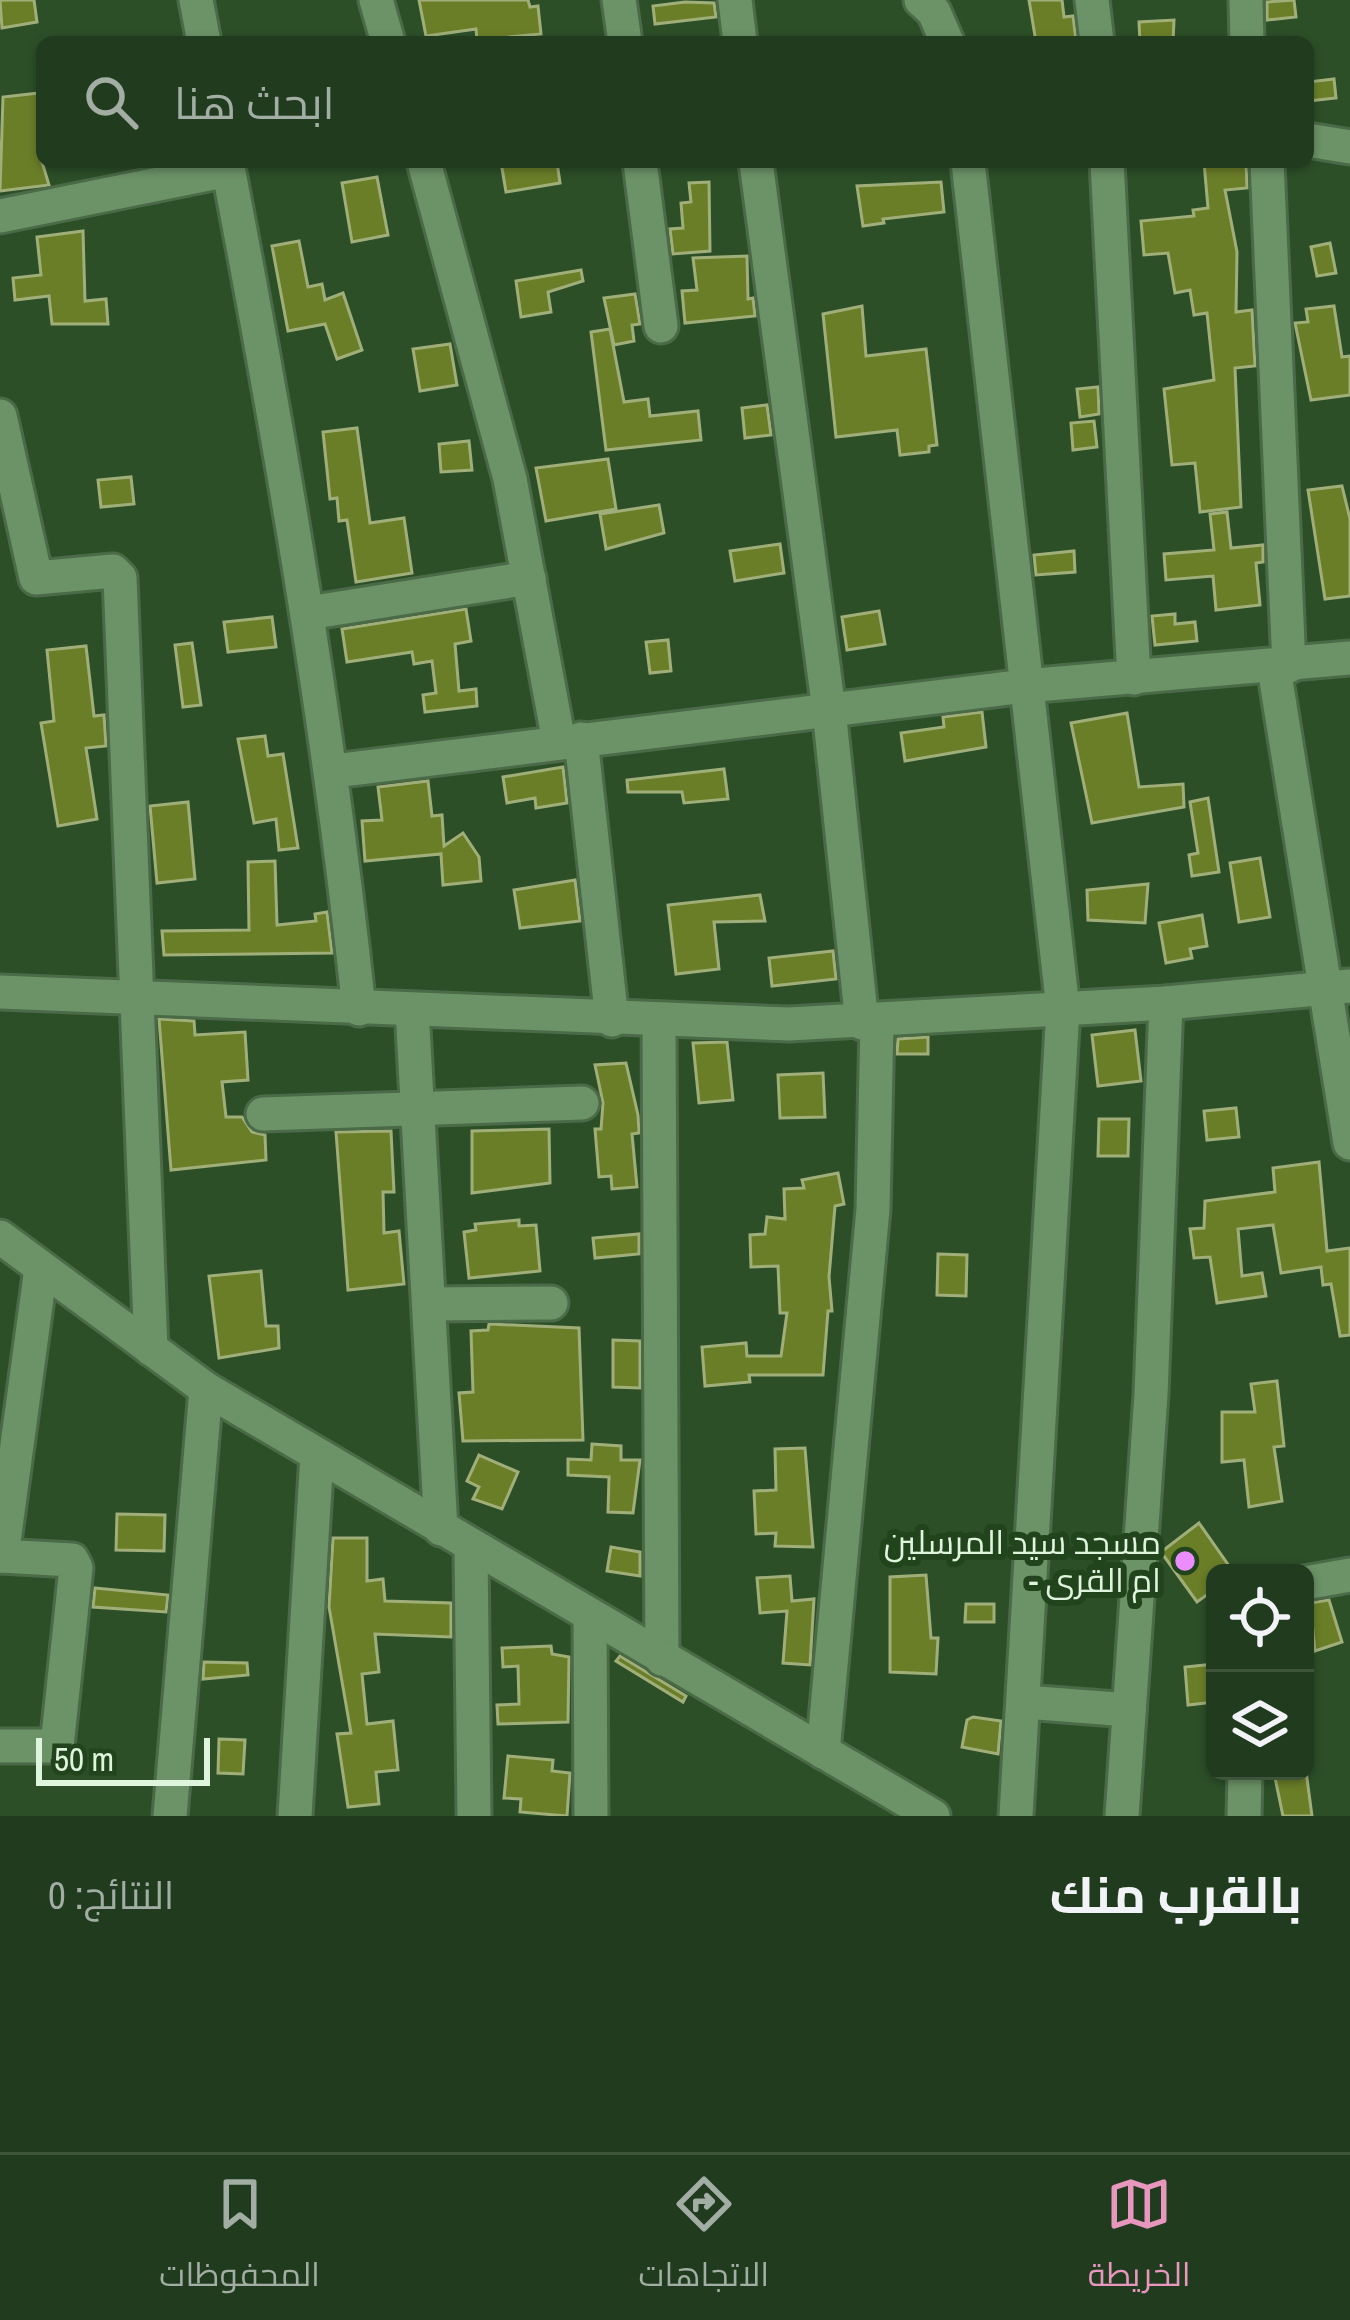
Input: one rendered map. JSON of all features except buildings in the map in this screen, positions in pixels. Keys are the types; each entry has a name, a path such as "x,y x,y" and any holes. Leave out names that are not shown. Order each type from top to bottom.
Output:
{"street":[{"path":"196,0 203,36"},
{"path":"376,0 386,36"},
{"path":"619,0 624,36"},
{"path":"735,0 739,36"},
{"path":"921,0 934,12 944,36"},
{"path":"1092,0 1096,36"},
{"path":"1246,0 1247,36"},
{"path":"1314,141 1350,147"},
{"path":"0,216 219,168"},
{"path":"228,168 265,346 334,771 359,1009"},
{"path":"426,168 502,445 570,740 612,1020"},
{"path":"641,168 661,326"},
{"path":"757,168 870,1023 873,1209 823,1752"},
{"path":"969,168 1064,1009 1016,1816"},
{"path":"1108,168 1134,678"},
{"path":"1267,168 1282,667 1337,987 1350,1143"},
{"path":"0,416 36,578 113,571 120,578 151,1349"},
{"path":"308,613 529,578"},
{"path":"334,771 1025,686 1350,658"},
{"path":"0,992 135,994 659,1022 870,1023 1337,987"},
{"path":"1122,1816 1150,1394 1166,1003"},
{"path":"412,1010 441,1529"},
{"path":"659,1022 662,1659"},
{"path":"263,1114 582,1103"},
{"path":"0,1237 206,1389 823,1752 891,1804 933,1816"},
{"path":"0,1746 57,1746 76,1568 73,1560 1,1556 41,1268"},
{"path":"429,1304 551,1303"},
{"path":"170,1816 206,1389"},
{"path":"295,1816 317,1455"},
{"path":"471,1549 474,1816"},
{"path":"1314,1581 1350,1575"},
{"path":"590,1617 592,1816"},
{"path":"1024,1702 1129,1710"},
{"path":"1244,1816 1245,1780"}],"place":[{"name":"مسجد سيد المرسلين - ام القرى","path":"1185,1561"}]}
